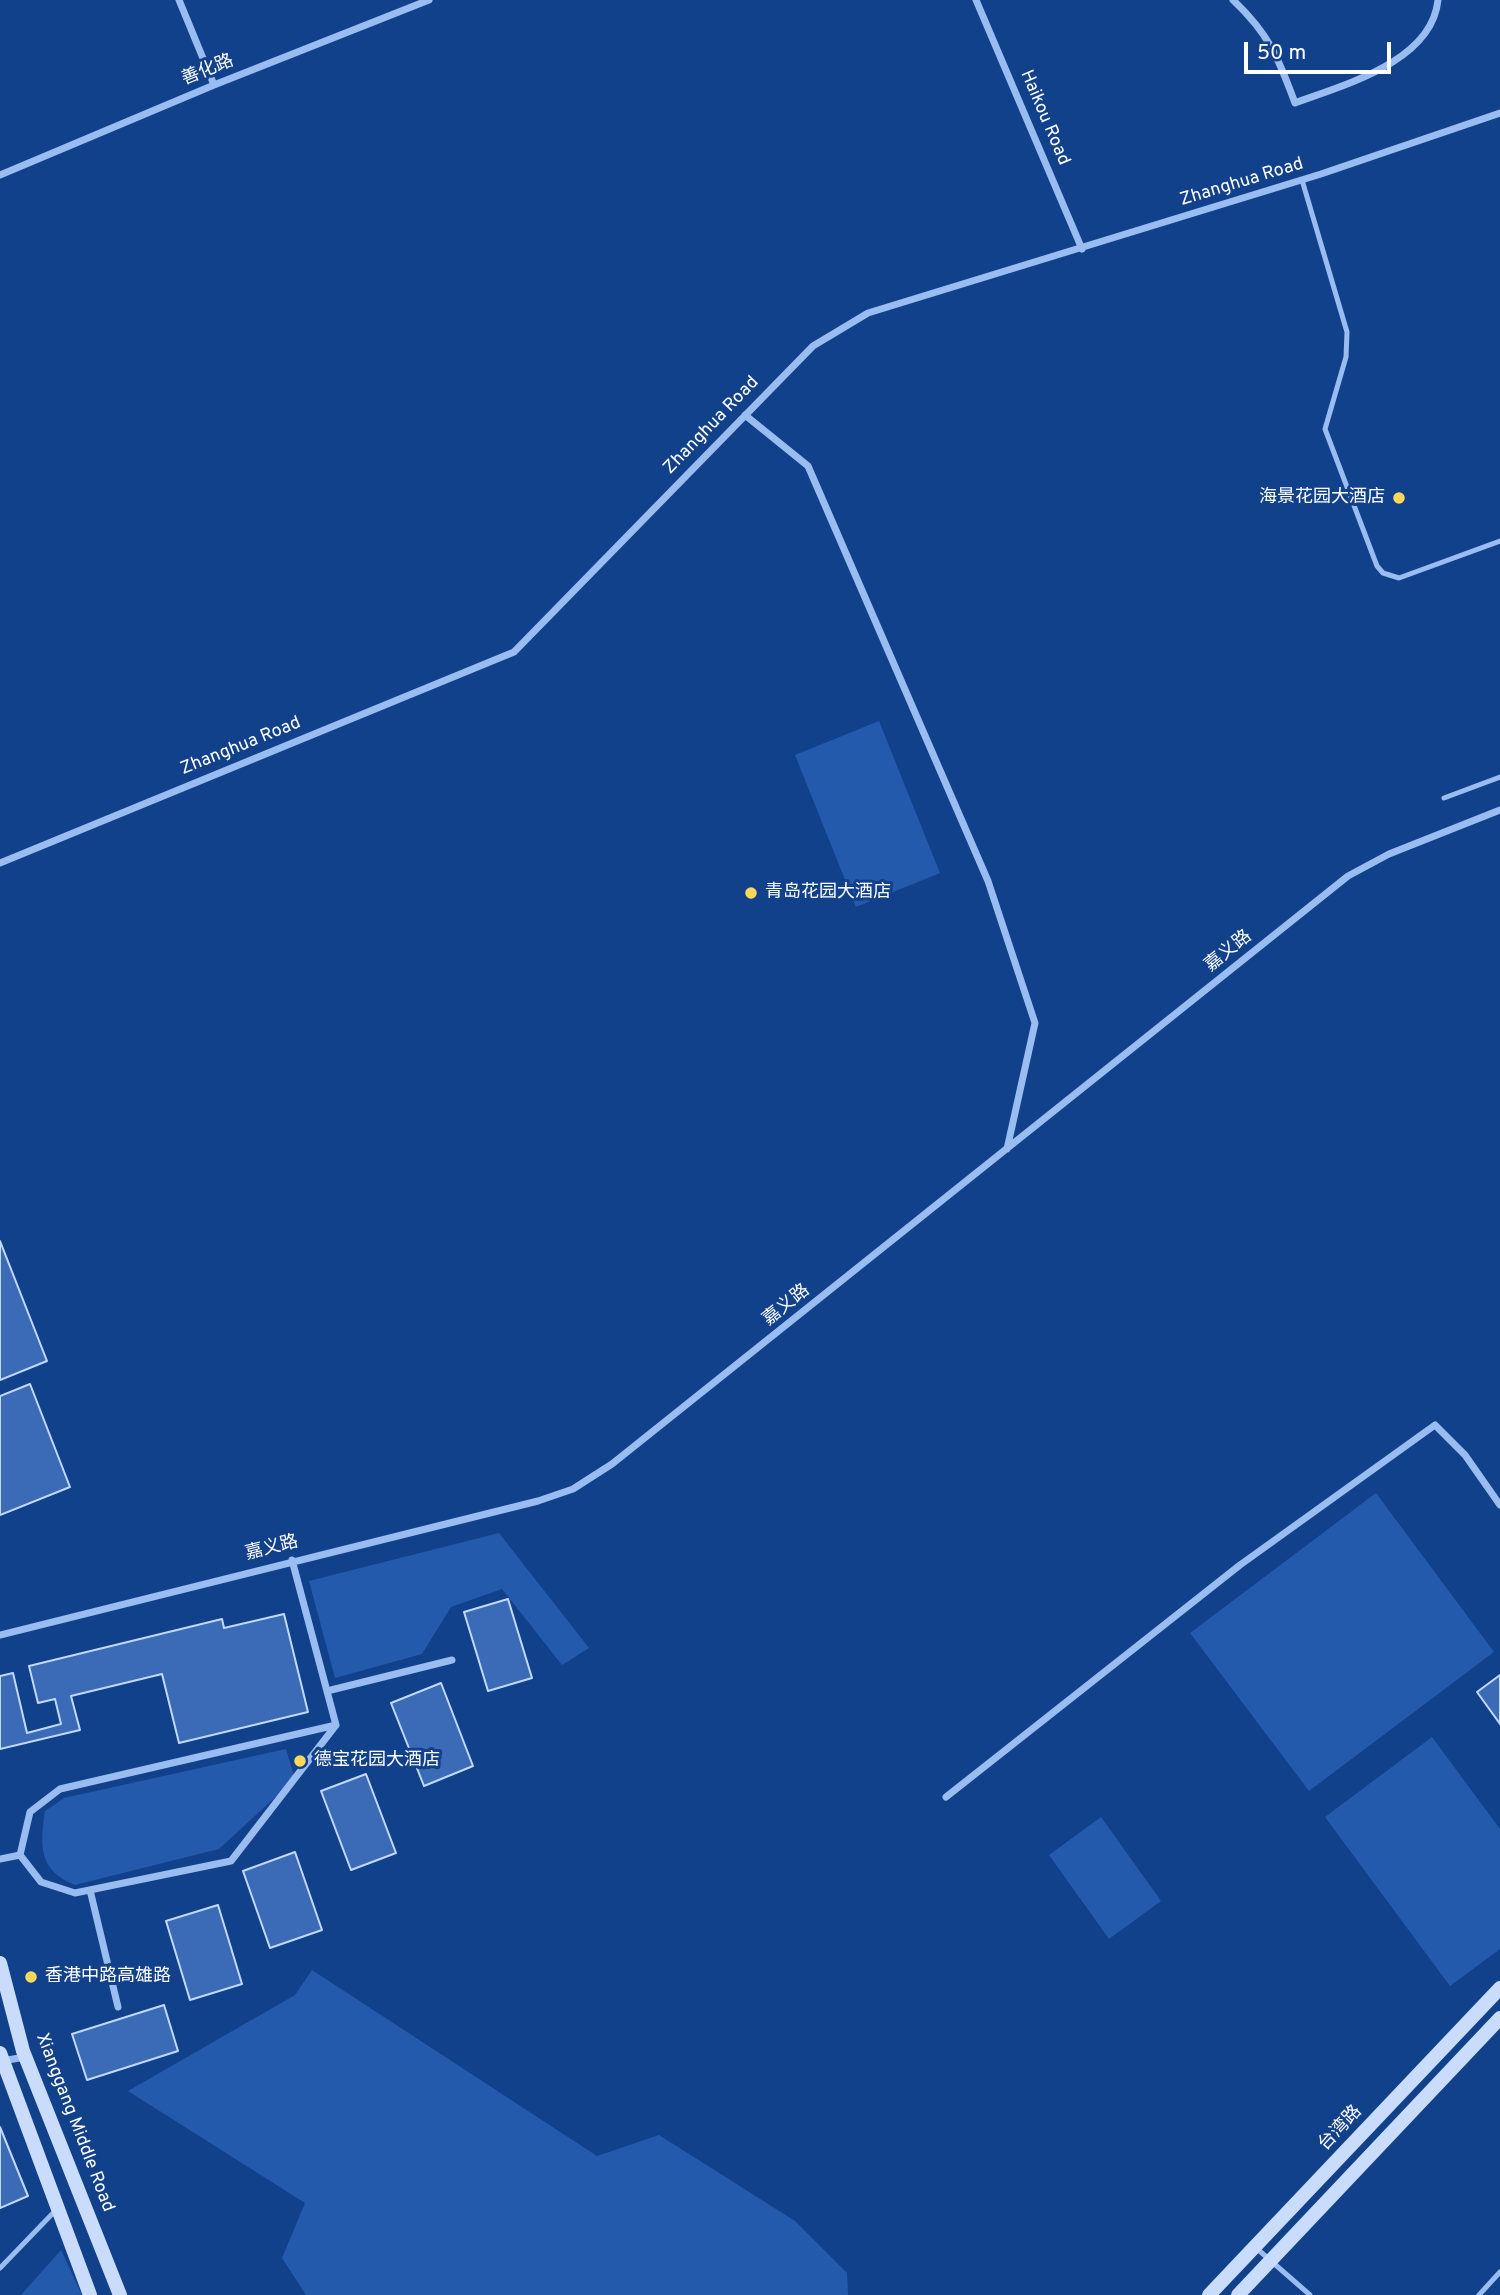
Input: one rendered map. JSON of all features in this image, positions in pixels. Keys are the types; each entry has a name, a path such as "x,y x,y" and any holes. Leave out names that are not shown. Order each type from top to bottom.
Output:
{"street":[{"path":"179,0 214,85"},
{"name":"善化路","path":"0,175 214,85 429,0"},
{"name":"Haikou Road","path":"976,0 1082,249"},
{"path":"1233,0 1255,21 1273,47 1295,103 1400,59 1423,34 1437,11 1437,0"},
{"name":"Zhanghua Road","path":"0,863 514,652 813,346 868,313 1303,180 1500,113"},
{"path":"745,415 808,466 988,881 1035,1023 1007,1150"},
{"name":"嘉义路","path":"0,1635 292,1560 538,1501 588,1481 1348,876 1389,854 1500,810"},
{"path":"946,1797 1240,1565 1434,1425 1465,1455 1500,1505"},
{"path":"292,1560 336,1725"},
{"path":"327,1691 452,1660"},
{"path":"20,1855 30,1812 60,1789 336,1725"},
{"path":"20,1855 41,1882 75,1893 231,1861 336,1725"},
{"path":"0,1859 20,1855"},
{"path":"90,1890 118,2007"},
{"name":"Xianggang Middle Road","path":"0,1963 25,2057 120,2295"},
{"name":"台湾路","path":"1209,2295 1500,1988"},
{"path":"1238,2295 1500,2018"},
{"path":"25,2057 1,2059 90,2295"}],"lane":[{"path":"1303,180 1347,332 1346,357 1325,429 1377,566 1383,573 1399,578 1500,541"},
{"path":"1444,798 1500,776"},
{"path":"0,2268 58,2209"},
{"path":"1255,2247 1311,2295"},
{"path":"1479,2295 1500,2272"}],"shaded area":[{"path":"879,721 940,873 856,907 795,755"},
{"path":"1376,1493 1494,1652 1309,1791 1190,1633"},
{"path":"499,1533 589,1648 562,1665 502,1589 451,1607 422,1654 335,1678 309,1581"},
{"path":"1432,1737 1500,1829 1500,1949 1450,1986 1325,1817"},
{"path":"286,1749 295,1779 219,1849 75,1885 54,1872 44,1856 42,1835 45,1811 64,1798"},
{"path":"1101,1817 1161,1901 1109,1939 1049,1855"},
{"path":"312,1970 597,2156 659,2135 795,2221 847,2273 848,2295 306,2295 282,2258 305,2203 128,2091 295,1995"},
{"path":"61,2250 82,2295 21,2295"}],"building":[{"path":"0,1241 47,1361 0,1380"},
{"path":"30,1384 70,1487 0,1515 0,1396"},
{"path":"508,1599 532,1678 488,1691 464,1612"},
{"path":"284,1614 308,1712 179,1743 162,1674 71,1696 80,1730 0,1749 0,1676 13,1673 27,1733 61,1724 55,1699 38,1703 29,1666 222,1619 224,1628"},
{"path":"1500,1675 1500,1724 1477,1692"},
{"path":"441,1683 473,1766 424,1786 391,1703"},
{"path":"366,1774 396,1853 351,1870 321,1791"},
{"path":"295,1852 322,1930 270,1948 243,1871"},
{"path":"218,1905 242,1984 190,2000 166,1921"},
{"path":"164,2005 178,2051 87,2080 72,2034"},
{"path":"0,2127 28,2196 0,2208"}],"place":[{"name":"海景花园大酒店","path":"1399,498"},
{"name":"青岛花园大酒店","path":"751,893"},
{"name":"德宝花园大酒店","path":"300,1761"},
{"name":"香港中路高雄路","path":"31,1977"}]}
